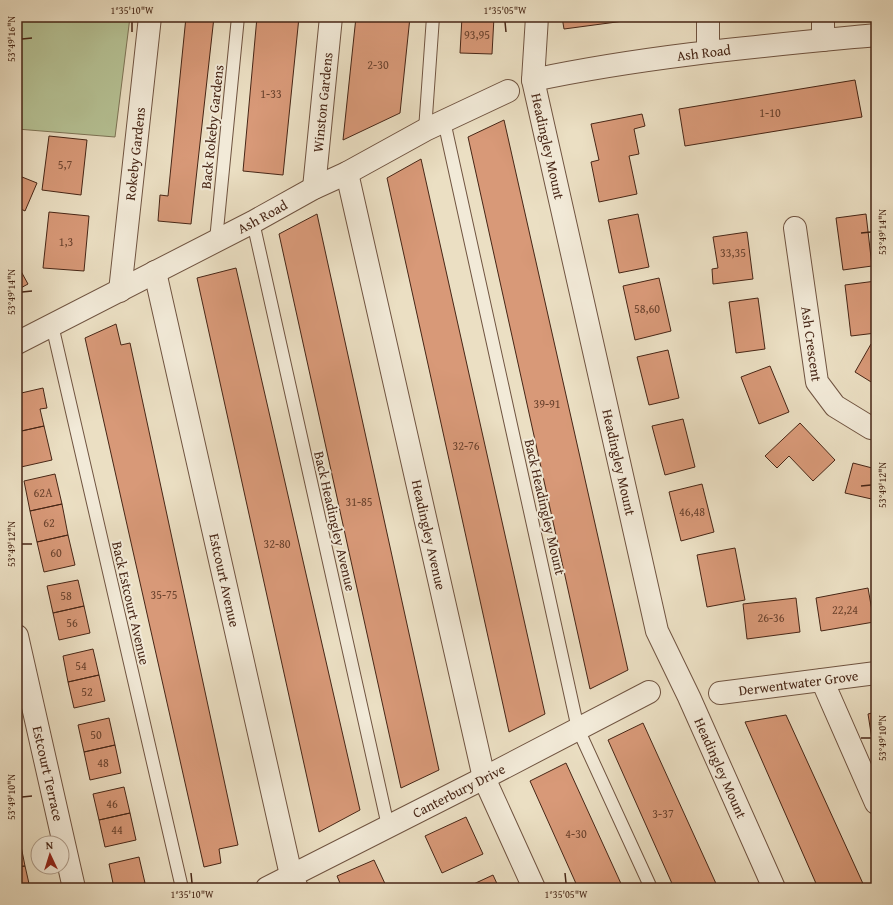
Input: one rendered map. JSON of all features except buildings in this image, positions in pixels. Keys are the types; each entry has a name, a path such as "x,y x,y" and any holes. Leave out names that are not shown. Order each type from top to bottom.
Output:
{"street":[{"name":"Rokeby Gardens","path":"120,291 150,17"},
{"name":"Winston Gardens","path":"314,188 331,17"},
{"name":"Headingley Mount","path":"537,17 533,80 657,631 689,697 774,888"},
{"path":"708,17 708,52"},
{"path":"823,17 823,40"},
{"name":"Ash Road","path":"533,80 587,69 708,52 876,35"},
{"name":"Ash Road","path":"17,343 253,222 314,188 347,173 434,126 508,91"},
{"name":"Headingley Avenue","path":"347,173 484,778 534,888"},
{"name":"Ash Crescent","path":"795,228 817,382 835,406 871,428 876,428"},
{"name":"Estcourt Avenue","path":"155,272 294,881"},
{"name":"Estcourt Terrace","path":"17,636 74,888"},
{"name":"Derwentwater Grove","path":"720,694 876,673"},
{"path":"822,680 876,803"},
{"name":"Canterbury Drive","path":"267,888 294,881 388,826 649,692"}],"lane":[{"name":"Back Rokeby Gardens","path":"216,240 238,17"},
{"name":"Back Headingley Mount","path":"433,17 434,126 578,729 651,888"},
{"name":"Back Headingley Avenue","path":"253,222 388,826"},
{"name":"Back Estcourt Avenue","path":"52,325 182,888"}],"green space":[{"path":"17,17 130,17 115,137 17,129"}]}
